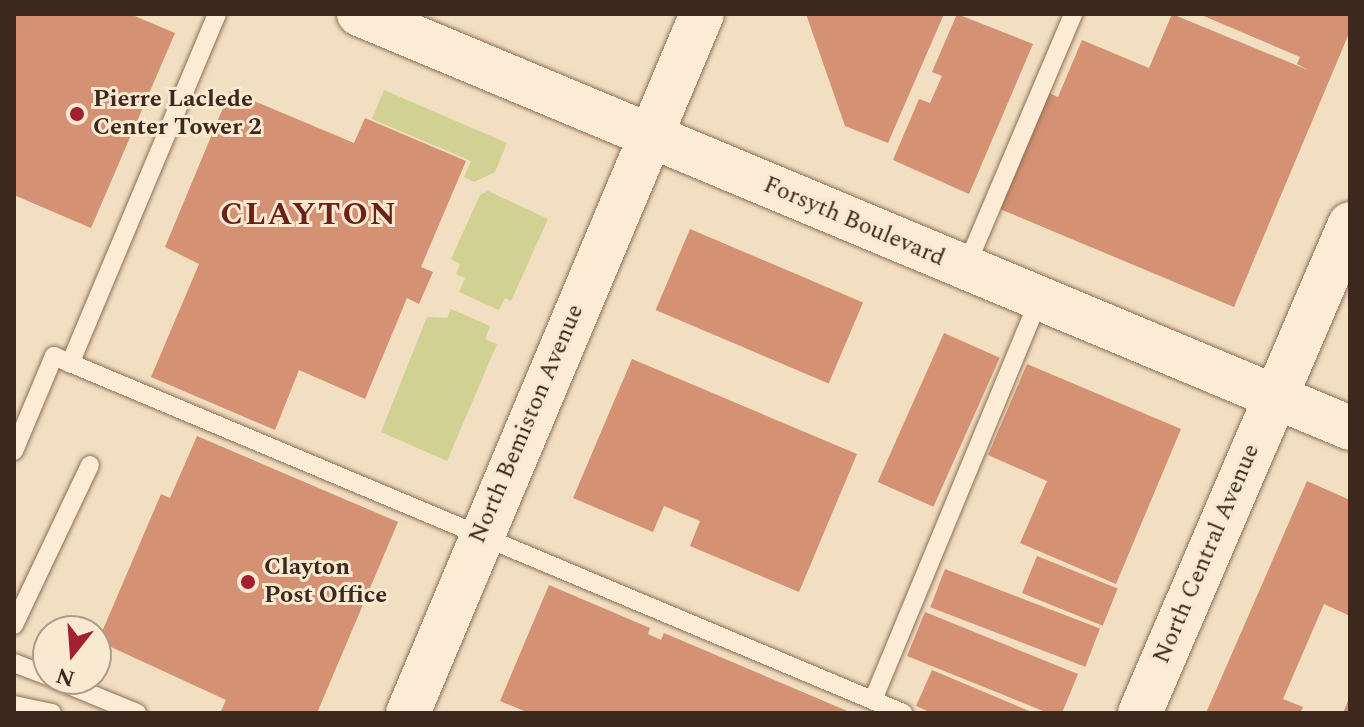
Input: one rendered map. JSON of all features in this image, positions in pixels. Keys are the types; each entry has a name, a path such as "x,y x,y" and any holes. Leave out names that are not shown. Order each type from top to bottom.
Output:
{"street":[{"name":"Forsyth Boulevard","path":"359,14 1350,428"},
{"name":"North Bemiston Avenue","path":"408,713 479,537 702,14"},
{"name":"North Central Avenue","path":"1140,713 1273,396 1350,224"}],"lane":[{"path":"70,363 217,14"},
{"path":"965,269 1073,14"},
{"path":"873,700 1039,300"},
{"path":"14,451 54,356 903,713"},
{"path":"14,625 90,465"},
{"path":"93,695 137,713"},
{"path":"14,705 52,713"}],"green space":[{"path":"384,90 507,143 495,172 474,182 464,177 471,161 372,119"},
{"path":"488,191 548,219 511,301 505,298 499,310 459,292 465,278 456,274 460,264 451,259 480,195"},
{"path":"451,309 490,326 485,339 497,344 447,461 381,432 427,317 447,318"}],"building":[{"name":"Pierre Laclede Center Tower 2","path":"14,14 130,14 175,33 91,228 14,195"},
{"path":"806,14 944,14 888,143 845,126"},
{"path":"957,14 1033,44 969,194 893,160 919,99 930,103 942,76 932,72"},
{"path":"1172,14 1308,70 1297,64 1300,57 1199,14 1350,14 1350,31 1234,307 1000,209 1049,93 1058,97 1082,40 1149,68"},
{"path":"230,91 354,143 365,118 466,161 421,267 433,272 419,304 407,298 365,399 299,370 275,430 151,377 199,264 165,247"},
{"path":"690,229 863,302 829,383 656,310"},
{"path":"944,333 1000,358 933,507 878,482"},
{"path":"632,359 857,454 799,592 690,546 700,521 664,506 653,532 573,498"},
{"path":"1027,364 1181,429 1116,584 1020,543 1047,481 988,455"},
{"name":"Clayton Post Office","path":"197,436 398,522 317,713 220,713 226,700 112,647 112,615 109,615 161,494 170,498"},
{"path":"1307,481 1350,500 1350,616 1324,604 1283,699 1303,707 1300,713 1206,713"},
{"path":"1037,556 1118,589 1103,626 1022,593"},
{"path":"945,569 1100,628 1085,667 930,607"},
{"path":"549,585 650,628 648,634 661,640 664,633 852,713 529,713 500,701"},
{"path":"925,612 1078,674 1062,713 1048,713 907,656"},
{"path":"932,670 1034,713 932,713 916,706"},
{"path":"1350,696 1350,713 1343,713"}],"place":[{"name":"Pierre Laclede Center Tower 2","path":"77,114"},
{"name":"Clayton Post Office","path":"248,582"}],"district":[{"name":"CLAYTON","path":"309,215"}]}
